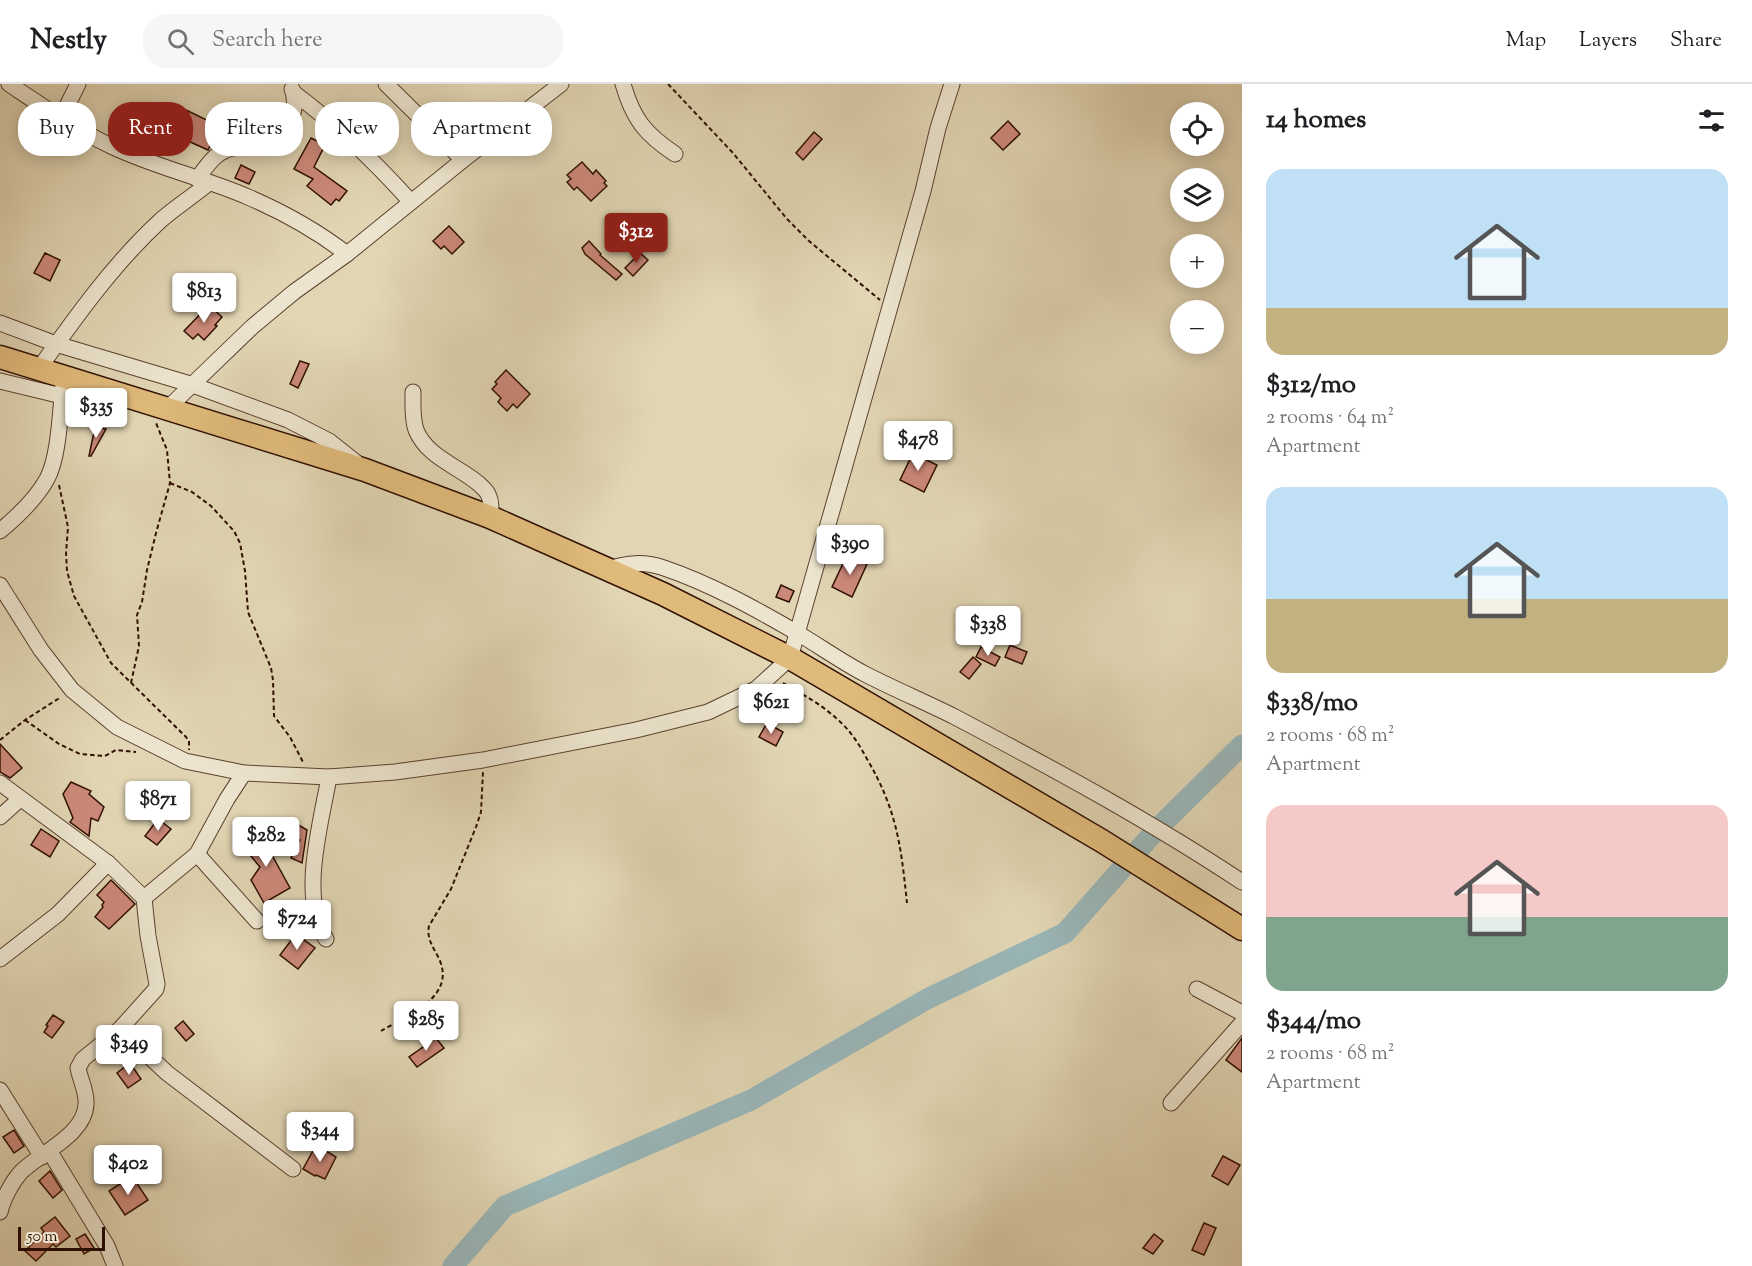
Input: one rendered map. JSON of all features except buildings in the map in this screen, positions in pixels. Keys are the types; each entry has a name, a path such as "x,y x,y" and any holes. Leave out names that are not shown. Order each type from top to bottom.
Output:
{"highway":[{"path":"0,357 38,370 63,387 158,405 365,470 490,517 663,594 790,658 1063,818 1242,929"}],"street":[{"path":"9,84 37,102"},
{"path":"69,102 78,84"},
{"path":"386,84 463,160"},
{"path":"158,405 190,384 294,292 347,254 561,84"},
{"path":"622,84 634,117 645,132 675,154"},
{"path":"0,585 41,650 72,690 117,727 185,761 244,773 329,777 395,772 483,760 636,730 708,712 756,689 790,658 798,634 952,84"},
{"path":"292,89 347,137 411,202"},
{"path":"38,370 56,344 132,250 203,181 209,162 226,150 271,141 280,135 294,112 292,89"},
{"path":"96,138 111,146 247,196 284,214 347,254"},
{"path":"0,323 56,344 190,384 288,420 329,441 365,470"},
{"path":"0,381 63,387 55,458 48,478 30,503 0,531"},
{"path":"413,392 412,413 416,430 427,447 444,462 472,478 488,492 491,504 490,517"},
{"path":"607,569 640,562 690,577 798,634 862,672 952,716 1094,793 1206,858 1242,882"},
{"path":"144,898 198,854 227,799 244,773"},
{"path":"326,939 318,927 314,910 313,872 329,777"},
{"path":"0,783 108,863 144,898 157,984 156,989 120,1029 83,1059 78,1068 87,1102 85,1112 75,1129 46,1155 30,1164 14,1180 0,1210"},
{"path":"0,817 20,799"},
{"path":"198,854 256,921"},
{"path":"0,959 58,914 108,863"},
{"path":"1197,989 1242,1012"},
{"path":"1171,1103 1242,1023"},
{"path":"120,1029 166,1073 293,1169"},
{"path":"0,1090 107,1246 115,1266"}],"path":[{"path":"668,84 733,153 787,219 809,241 889,308"},
{"path":"131,683 139,646 137,615 142,602 153,542 170,483 167,450 158,405"},
{"path":"55,458 68,527 66,553 74,596 111,663 189,741 190,747 185,761"},
{"path":"170,483 192,492 211,506 234,531 240,543 248,612 271,668 274,716 290,737 308,775"},
{"path":"771,675 811,699 837,719 858,742 879,780 896,823 901,846 907,903"},
{"path":"0,740 25,720 72,690"},
{"path":"25,720 59,744 80,753 105,756 116,750 140,752 156,747"},
{"path":"381,1031 422,1008 440,988 444,978 441,962 429,938 429,926 451,890 481,812 483,760"}],"waterway":[{"path":"453,1266 505,1206 751,1100 927,999 1065,933 1157,829 1242,745"}]}
